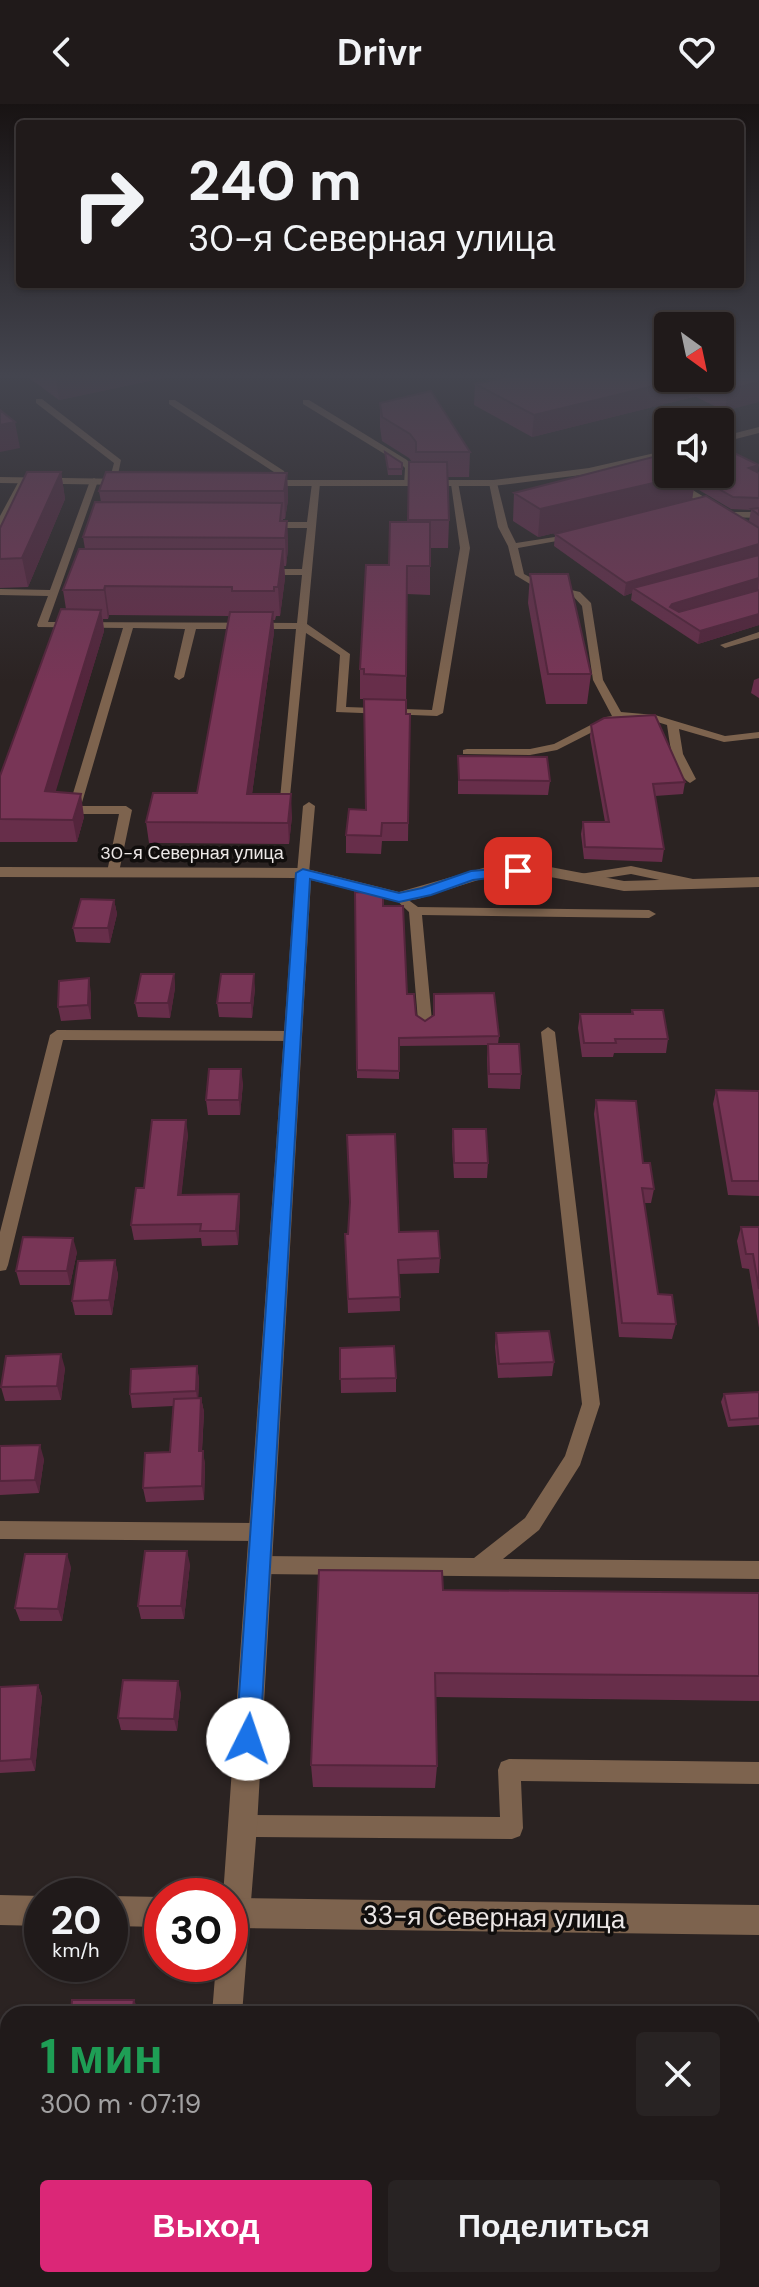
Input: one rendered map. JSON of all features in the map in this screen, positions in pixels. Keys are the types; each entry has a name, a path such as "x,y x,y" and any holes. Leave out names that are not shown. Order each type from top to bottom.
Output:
{"street":[{"path":"251,483 408,485 535,479"},
{"path":"666,479 730,515 759,536"},
{"path":"0,480 139,482"},
{"name":"30-я Северная улица","path":"0,872 303,873 399,897 412,896 490,871 545,871 624,886 759,882"},
{"path":"237,1878 243,1826 303,873"},
{"path":"0,1910 24,1911"},
{"name":"33-я Северная улица","path":"248,1913 759,1920"},
{"path":"227,2006 229,1982"}],"lane":[{"path":"283,479 285,483"},
{"path":"408,479 408,485"},
{"path":"0,525 23,481"},
{"path":"94,481 42,625 303,626 345,654 340,710 437,713 465,548 455,484"},
{"path":"284,796 316,483"},
{"path":"493,483 503,527 513,546 520,575 538,585 576,594 587,605 598,680 617,715"},
{"path":"692,505 707,501"},
{"path":"730,515 759,515"},
{"path":"79,524 94,524"},
{"path":"250,525 312,525"},
{"path":"513,546 582,535"},
{"path":"62,571 77,571"},
{"path":"246,572 308,572"},
{"path":"0,592 54,593"},
{"path":"113,872 126,810 74,810 129,626"},
{"path":"179,677 191,626"},
{"path":"725,645 759,635"},
{"path":"467,752 530,752 557,747 617,715 655,718 724,739 759,735"},
{"path":"673,725 677,754 690,779"},
{"path":"303,873 309,806"},
{"path":"399,897 415,911 649,914"},
{"path":"415,911 425,1021"},
{"path":"478,1567 532,1524 573,1459 591,1404 548,1032"},
{"path":"0,1265 57,1035 292,1036"},
{"path":"0,1530 261,1532"},
{"path":"259,1565 759,1570"},
{"path":"243,1826 512,1828 509,1770 759,1773"}],"building":[{"path":"24,479 58,479 22,558 0,559 0,528"},
{"path":"103,479 286,479 284,491 99,491"},
{"path":"409,479 448,479 449,520 408,520"},
{"path":"569,479 654,479 654,483 540,509 514,493"},
{"path":"734,479 759,479 759,498 733,497 717,488 734,488"},
{"path":"706,496 759,528 759,544 626,583 555,534"},
{"path":"95,502 282,503 280,521 287,521 285,538 83,537"},
{"path":"390,522 430,522 430,566 407,566 406,676 364,674 364,669 360,669 366,565 389,565"},
{"path":"79,549 283,549 278,587 274,587 274,591 232,591 232,587 105,586 104,590 63,590"},
{"path":"759,555 759,578 672,604 670,607 679,612 759,590 759,614 700,631 633,588"},
{"path":"530,574 568,574 591,674 548,674"},
{"path":"61,609 101,610 45,791 81,794 73,820 0,819 0,776"},
{"path":"230,612 273,612 247,794 291,794 288,823 146,822 153,793 197,793"},
{"path":"364,699 406,700 406,714 410,714 408,823 382,823 381,836 346,835 349,809 366,810"},
{"path":"655,715 685,782 653,784 664,849 585,847 583,822 609,822 591,725 604,718"},
{"path":"458,756 547,757 550,781 459,780"},
{"path":"355,892 383,893 383,906 403,906 407,994 414,994 416,1015 425,1021 434,1015 434,994 494,993 499,1036 399,1038 399,1071 357,1070"},
{"path":"81,899 114,900 108,928 73,928"},
{"path":"141,974 174,974 168,1003 135,1003"},
{"path":"221,974 254,974 251,1003 217,1003"},
{"path":"89,978 88,1005 58,1007 59,981"},
{"path":"632,1010 663,1010 668,1039 615,1039 616,1043 584,1043 580,1014 633,1014"},
{"path":"488,1044 519,1044 521,1074 489,1074"},
{"path":"209,1069 241,1069 239,1100 206,1100"},
{"path":"716,1090 759,1091 759,1181 732,1181"},
{"path":"596,1100 636,1101 643,1163 650,1163 654,1189 642,1188 658,1294 672,1295 676,1324 622,1323"},
{"path":"152,1120 186,1120 178,1195 239,1194 236,1231 200,1231 201,1224 131,1225 136,1188 144,1188"},
{"path":"453,1129 486,1129 488,1163 454,1163"},
{"path":"395,1134 399,1232 438,1231 440,1258 398,1260 400,1297 348,1299 345,1234 348,1234 350,1202 347,1135"},
{"path":"741,1227 759,1227 759,1289 753,1254 746,1254"},
{"path":"23,1237 73,1238 67,1271 16,1271"},
{"path":"115,1260 109,1300 72,1301 78,1261"},
{"path":"549,1331 554,1362 499,1364 496,1333"},
{"path":"394,1346 396,1378 340,1379 340,1348"},
{"path":"61,1354 57,1386 1,1387 6,1356"},
{"path":"197,1366 196,1391 130,1394 131,1369"},
{"path":"759,1392 759,1418 730,1420 724,1394"},
{"path":"201,1398 199,1451 203,1451 202,1486 143,1488 145,1453 170,1452 174,1399"},
{"path":"40,1445 35,1480 0,1481 0,1446"},
{"path":"145,1551 187,1551 181,1606 138,1606"},
{"path":"25,1554 67,1554 58,1609 15,1608"},
{"path":"319,1570 442,1571 443,1590 759,1593 759,1676 435,1673 437,1766 311,1765"},
{"path":"123,1680 178,1681 174,1719 118,1718"},
{"path":"38,1685 31,1759 0,1761 0,1687"},
{"path":"72,2000 134,2000 133,2006 72,2006"}],"route":[{"path":"248,1739 303,873 399,897 426,892 471,875 518,871"}]}
